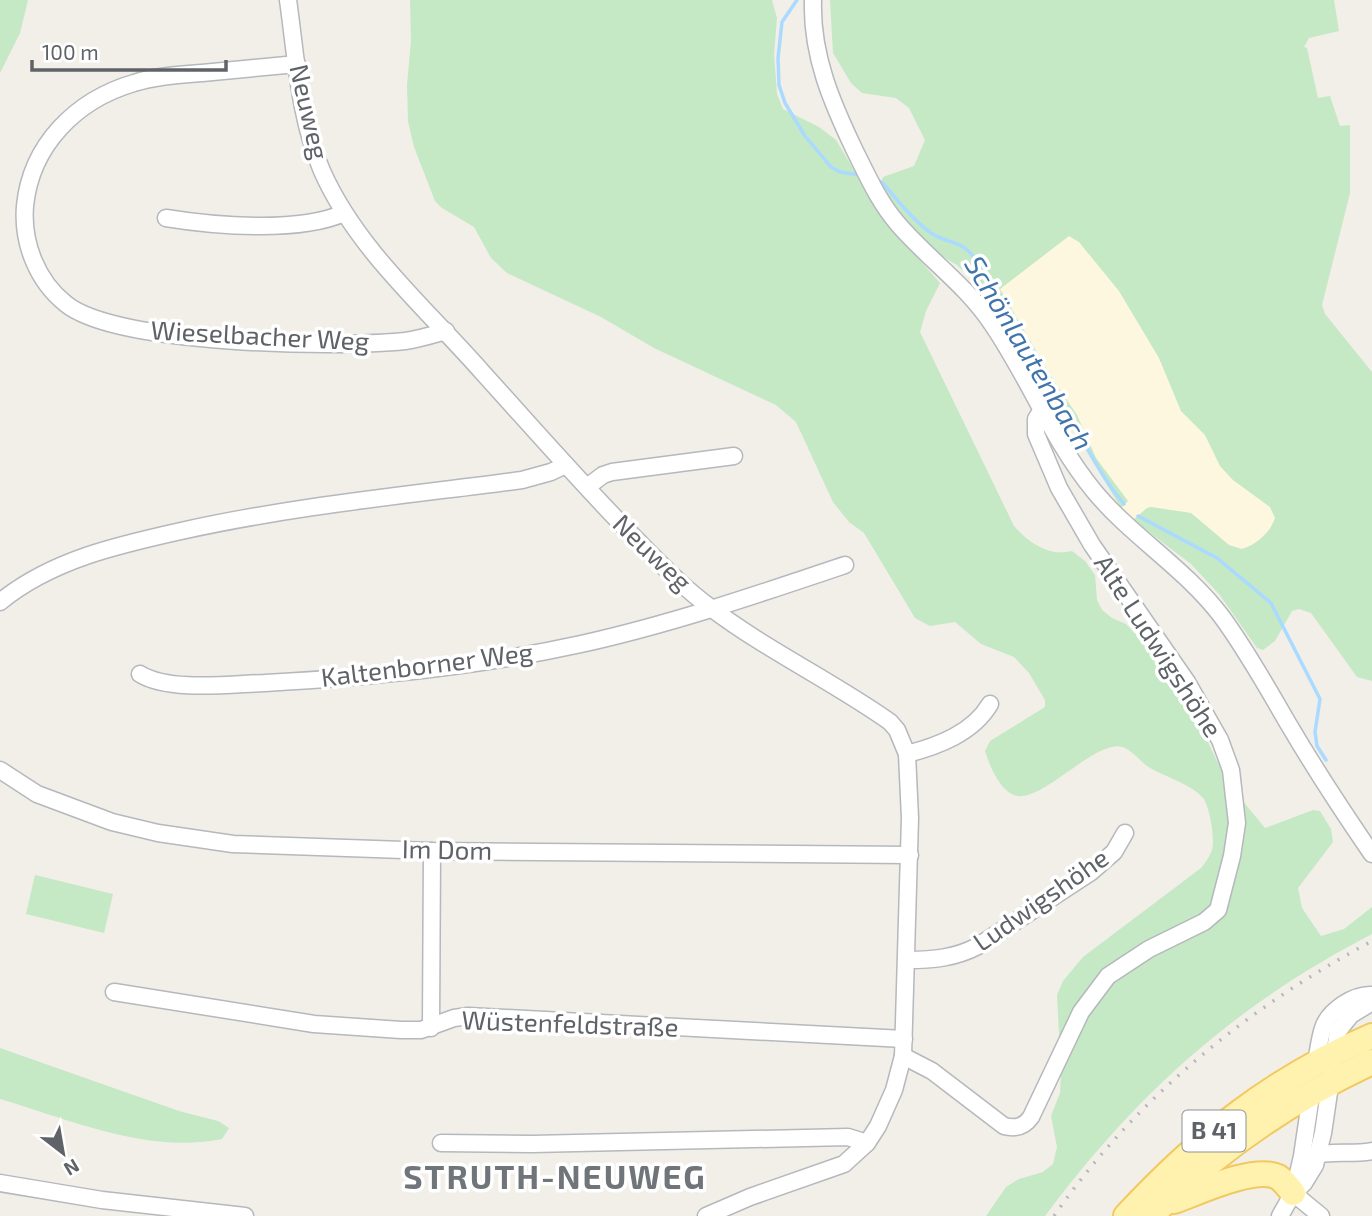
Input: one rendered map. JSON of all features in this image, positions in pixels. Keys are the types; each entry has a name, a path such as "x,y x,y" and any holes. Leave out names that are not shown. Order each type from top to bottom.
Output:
{"main road":[{"name":"B 41","path":"1156,1211 1227,1149 1372,1036"},
{"name":"B 41","path":"1126,1216 1166,1172 1216,1129 1272,1088 1372,1062"},
{"path":"1156,1211 1231,1181 1257,1175 1279,1178 1293,1194"}],"street":[{"name":"Neuweg","path":"288,0 312,145 344,213 384,265 656,560 711,608 890,722 902,739 907,754 910,818 903,1056 888,1103 867,1143"},
{"path":"813,0 813,28 823,76 874,191 896,222 951,275 988,318 1013,356 1061,444 1093,490 1121,520 1195,587 1223,619 1372,854"},
{"name":"Wieselbacher Weg","path":"297,64 134,82 96,98 70,116 47,143 26,195 25,235 34,264 67,306 101,322 128,329 185,336 300,343 406,341 446,331"},
{"path":"166,218 211,224 289,224 332,218 344,213"},
{"name":"Alte Ludwigshöhe","path":"903,1056 932,1071 1004,1126 1021,1127 1031,1117 1087,1001 1108,976 1149,949 1204,922 1217,910 1223,897 1236,837 1231,769 1220,740 1204,710 1092,544 1059,488 1036,434 1036,419 1041,411"},
{"path":"587,487 612,471 733,456"},
{"path":"0,603 12,593 56,568 133,541 296,509 522,480 566,465"},
{"name":"Kaltenborner Weg","path":"140,674 163,684 222,685 397,673 469,664 578,644 711,608 845,565"},
{"path":"907,754 940,743 972,726 983,716 990,704"},
{"name":"Im Dom","path":"0,770 16,783 58,803 123,825 158,833 270,846 432,851 910,855"},
{"name":"Ludwigshöhe","path":"907,960 947,958 978,946 1106,860 1125,833"},
{"path":"430,1028 432,851"},
{"name":"Wüstenfeldstraße","path":"114,992 314,1024 401,1030 430,1028 454,1018 468,1016 904,1039"},
{"path":"1280,1216 1293,1194 1310,1175 1318,1154 1323,1073 1322,1030 1328,1018 1340,1006 1372,995"},
{"path":"1293,1194 1323,1073 1340,1027 1351,1015 1372,1002"},
{"path":"441,1143 532,1144 848,1137 867,1143"},
{"path":"706,1216 750,1197 844,1164 867,1143"},
{"path":"1299,1167 1318,1154 1357,1154 1372,1151"},
{"path":"0,1182 102,1200 245,1216"},
{"path":"1293,1194 1321,1216"}],"shaded area":[{"path":"1069,236 1079,242 1119,291 1159,358 1181,411 1205,435 1220,466 1233,480 1270,507 1275,518 1273,526 1253,545 1242,549 1229,545 1191,513 1151,507 1133,520 1121,508 1127,500 1096,458 1077,415 999,289"}],"green space":[{"path":"0,0 28,0 20,33 0,73"},
{"path":"410,0 772,0 777,18 774,54 777,94 783,109 819,127 836,140 883,218 940,283 926,311 920,332 1014,526 1040,547 1055,552 1072,551 1085,561 1095,575 1097,600 1102,610 1126,624 1144,643 1204,734 1227,782 1265,828 1313,810 1320,811 1331,829 1333,842 1298,888 1302,908 1321,936 1344,929 1372,907 1372,934 1322,961 1276,991 1192,1056 1153,1091 1116,1130 1045,1216 986,1216 1006,1187 1019,1179 1043,1172 1053,1164 1057,1147 1051,1116 1060,1093 1061,1073 1057,995 1063,981 1083,957 1203,866 1213,845 1206,802 1192,789 1153,770 1127,749 1118,746 1089,757 1028,795 1018,796 1006,790 997,778 985,751 990,741 1045,707 1045,700 1029,673 1014,657 981,644 955,622 930,626 915,618 864,533 849,522 833,502 796,422 776,405 654,348 601,317 507,273 491,258 474,227 435,201 414,147 408,121"},
{"path":"830,0 1334,0 1339,31 1309,38 1304,47 1307,48 1318,98 1330,96 1340,126 1350,125 1350,193 1322,305 1325,314 1372,372 1372,681 1357,677 1311,613 1299,609 1292,611 1275,641 1263,650 1257,648 1219,594 1191,564 1133,520 1151,507 1191,513 1229,545 1242,549 1262,537 1275,518 1270,507 1233,480 1220,466 1205,435 1181,411 1159,358 1119,291 1079,242 1069,236 1000,289 1077,415 1096,458 1128,501 1121,508 995,301 957,265 940,255 894,210 881,185 883,177 914,166 925,140 909,108 896,98 862,93 851,83 833,53"},
{"path":"35,875 113,894 104,933 26,914"},
{"path":"0,1048 179,1111 218,1121 229,1128 222,1139 166,1142 82,1125 0,1099"}],"waterway":[{"name":"Schönlautenbach","path":"797,0 782,22 778,58 779,85 785,103 805,136 831,167 840,172 860,175"},
{"name":"Schönlautenbach","path":"877,180 883,183 924,228 965,248 975,259 1039,360 1097,465 1124,504"},
{"name":"Schönlautenbach","path":"1138,516 1217,558 1271,603 1320,699 1315,732 1317,746 1326,760"}],"railway":[{"path":"1054,1216 1120,1133 1196,1060 1281,996 1372,941"}],"district":[{"name":"STRUTH-NEUWEG","path":"555,1177"}]}
